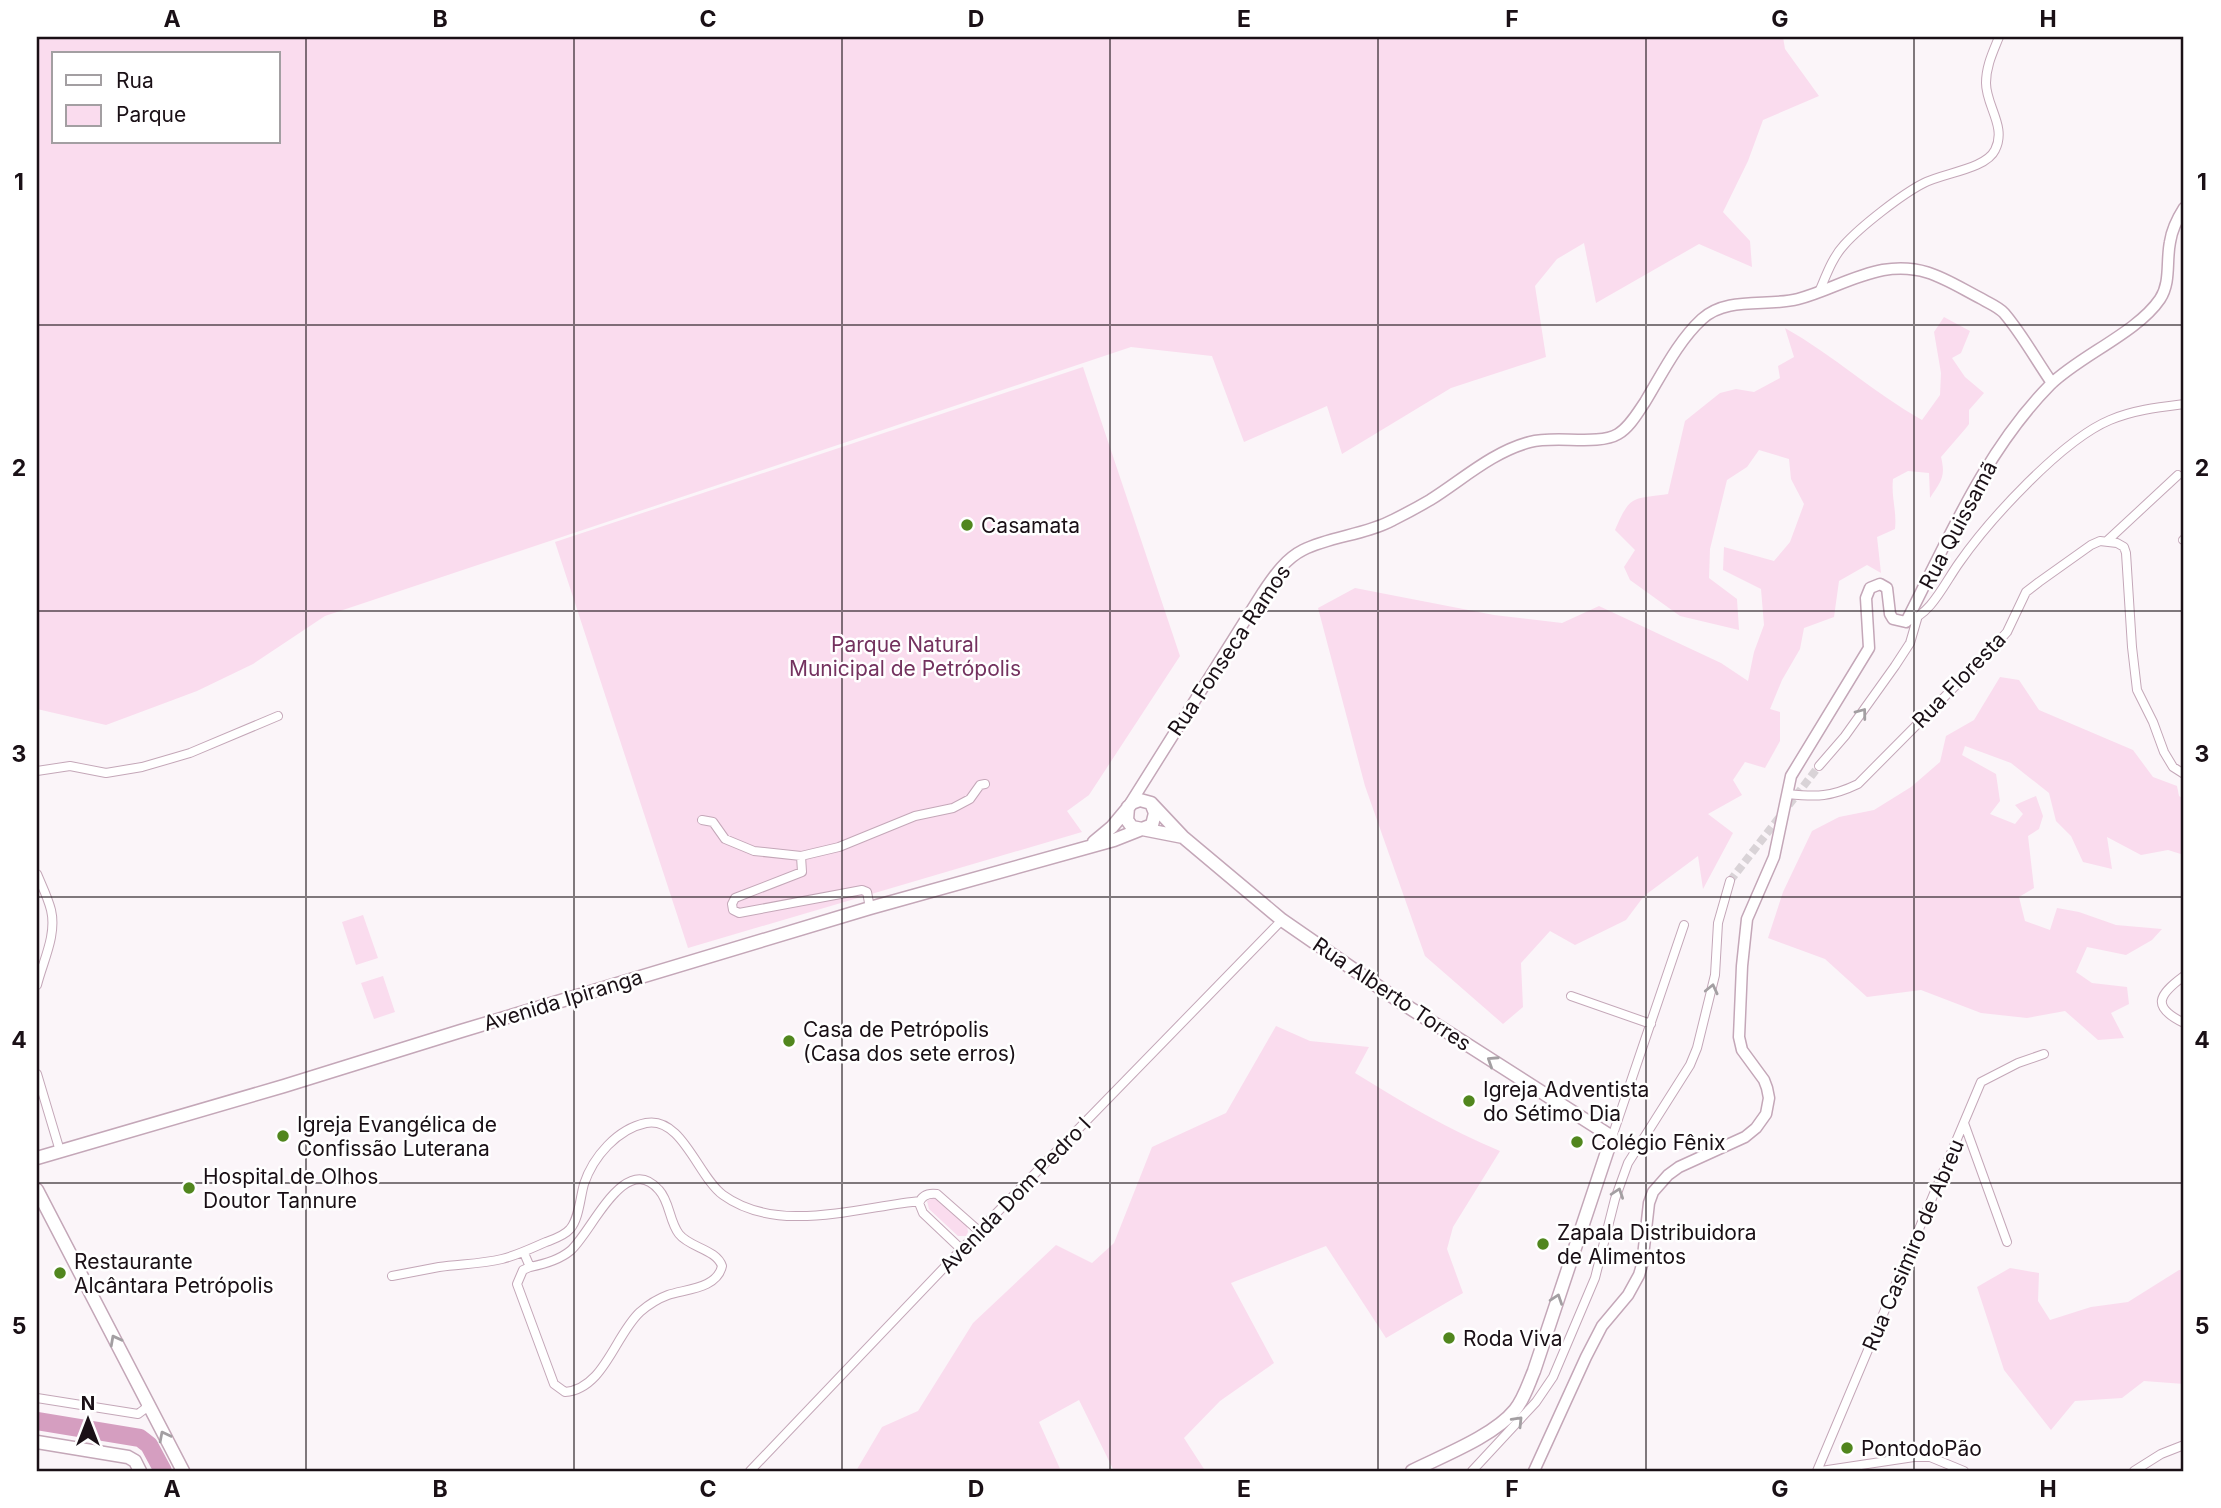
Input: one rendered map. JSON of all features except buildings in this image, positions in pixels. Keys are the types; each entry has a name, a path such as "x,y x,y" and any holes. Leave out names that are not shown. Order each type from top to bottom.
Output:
{"main road":[{"path":"1143,830 1154,822 1156,813 1152,803 1140,800 1128,807 1126,814 1129,824 1137,829 1184,837"},
{"name":"Rua Alberto Torres","path":"1152,803 1184,837 1282,920 1414,1010 1612,1137"},
{"name":"Avenida Ipiranga","path":"1090,846 1105,834 1128,807"},
{"name":"Avenida Ipiranga","path":"37,1158 272,1090 870,908 1143,830"},
{"path":"1412,1471 1491,1431 1516,1409 1525,1393 1612,1137"},
{"path":"37,1190 183,1471"},
{"path":"37,1442 128,1457 135,1461 140,1471"}],"street":[{"path":"1819,292 1833,260 1844,245 1889,207 1921,184 1985,162 1995,152 1998,127 1986,85 1988,63 1999,37"},
{"name":"Rua Quissamã","path":"1788,794 1791,776 1869,648 1866,598 1870,588 1880,584 1887,588 1893,619 1912,620 1978,482 2026,411 2052,383 2139,320 2159,300 2168,276 2172,232 2184,208"},
{"name":"Rua Fonseca Ramos","path":"1128,807 1263,592 1288,559 1302,550 1390,522 1509,449 1531,441 1606,439 1619,434 1640,409 1688,334 1714,310 1796,300 1847,279 1883,270 1901,268 1932,274 1957,284 2001,311 2052,383"},
{"path":"1819,766 1845,736 1910,643 1912,620 1936,597 1986,530 2028,484 2068,448 2110,420 2159,407 2184,404"},
{"name":"Rua Floresta","path":"1788,794 1817,797 1839,793 1857,784 2007,632 2026,592 2091,545 2108,540 2178,475"},
{"path":"2108,540 2124,547 2126,553 2137,690 2164,752 2174,767 2184,774"},
{"path":"37,771 70,766 106,773 142,767 190,753 278,716"},
{"path":"1149,772 1148,794 1152,803"},
{"path":"702,820 713,822 725,839 754,851 801,856 839,847 915,816 953,808 970,799 980,785 985,784"},
{"path":"1534,1471 1602,1326 1628,1295 1639,1276 1643,1265 1653,1192 1668,1174 1679,1167 1745,1137 1766,1114 1769,1097 1764,1080 1740,1044 1742,966 1747,919 1774,857 1788,794"},
{"path":"801,856 802,872 735,898 733,910 748,913 862,890 867,891 870,908"},
{"path":"37,874 51,911 52,926 37,985"},
{"path":"1472,1471 1536,1402 1553,1377 1595,1278 1615,1199 1628,1163 1690,1065 1697,1048 1715,975 1718,923 1730,881"},
{"name":"Avenida Dom Pedro I","path":"750,1471 961,1249 1282,920"},
{"path":"1612,1137 1684,925"},
{"path":"2184,976 2164,992 2162,1002 2164,1011 2184,1023"},
{"path":"1571,996 1651,1024"},
{"name":"Rua Casimiro de Abreu","path":"1819,1471 1980,1082 2018,1063 2044,1054"},
{"path":"37,1074 60,1151"},
{"path":"392,1276 500,1260 524,1253 561,1236 570,1229 585,1181 598,1157 614,1140 632,1127 654,1122 666,1125 680,1138 707,1178 723,1195 745,1207 763,1213 788,1216 821,1215 920,1201 926,1195 937,1194 979,1231"},
{"path":"1964,1123 2007,1242"},
{"path":"636,1180 649,1181 659,1189 679,1234 716,1257 722,1266 718,1275 703,1285 668,1295 641,1311 628,1325 606,1365 591,1381 573,1392 565,1392 554,1384 517,1284 523,1270 530,1267 553,1261 569,1252 580,1241 607,1200 620,1187 636,1180"},
{"path":"920,1201 923,1213 961,1249"},
{"path":"524,1253 530,1267"},
{"path":"37,1398 138,1414 146,1408 146,1401"},
{"path":"2136,1471 2161,1454 2184,1446"},
{"path":"1819,1471 1914,1457 1930,1457 1964,1471"}],"green space":[{"path":"37,37 1783,37 1785,49 1819,96 1763,120 1748,161 1723,212 1750,241 1752,267 1699,244 1596,303 1584,243 1557,259 1535,286 1546,357 1451,388 1342,454 1327,406 1244,442 1212,356 1131,347 325,616 253,664 197,691 106,725 37,709"},
{"path":"1944,317 1970,331 1961,353 1952,358 1965,377 1984,393 1969,410 1969,424 1941,457 1941,479 1930,498 1929,473 1908,471 1893,479 1895,529 1877,537 1881,573 1867,565 1839,581 1834,617 1804,628 1800,649 1782,680 1770,709 1780,712 1780,741 1765,768 1745,762 1733,780 1742,795 1708,814 1733,833 1703,889 1698,856 1644,896 1626,920 1575,945 1550,931 1521,963 1523,1007 1503,1024 1425,956 1365,786 1318,608 1355,588 1494,615 1562,623 1599,606 1721,663 1748,681 1754,652 1764,625 1761,589 1723,570 1724,547 1774,561 1790,542 1804,504 1791,479 1789,459 1759,450 1747,467 1727,480 1710,549 1709,578 1737,599 1739,630 1680,616 1630,580 1624,567 1635,550 1615,530 1625,510 1639,498 1668,494 1685,421 1720,393 1736,389 1754,392 1780,378 1778,366 1794,357 1785,328 1922,420 1940,395 1941,373 1934,332"},
{"name":"Parque Natural Municipal de Petrópolis","path":"1083,367 1180,656 1089,795 1067,811 1082,832 688,948 555,542"},
{"path":"2000,677 2019,680 2039,710 2133,750 2153,777 2177,786 2179,796 2184,799 2184,855 2168,850 2141,855 2107,837 2112,869 2083,862 2071,836 2056,821 2049,793 2011,763 1965,746 1962,755 1996,774 2000,801 1990,814 2015,824 2023,814 2015,805 2036,796 2043,816 2039,829 2028,836 2034,888 2019,897 2025,921 2050,930 2057,908 2079,912 2116,925 2162,929 2152,940 2126,955 2087,947 2076,972 2092,983 2127,987 2129,1004 2111,1013 2124,1038 2098,1040 2065,1011 2027,1018 1981,1013 1921,990 1867,997 1825,959 1768,938 1783,892 1812,831 1839,817 1874,810 1911,787 1940,762 1946,736 1974,720"},
{"path":"363,915 378,958 356,965 342,922"},
{"path":"383,976 395,1012 374,1019 361,983"},
{"path":"1276,1026 1310,1041 1369,1047 1355,1073 1444,1125 1500,1151 1453,1227 1447,1249 1463,1293 1386,1338 1326,1246 1231,1283 1274,1363 1220,1401 1184,1438 1204,1469 1200,1471 1114,1471 1079,1400 1039,1422 1061,1471 856,1471 882,1427 918,1411 973,1323 1056,1245 1092,1263 1114,1243 1152,1147 1226,1113"},
{"path":"934,1197 967,1226 966,1236 958,1236 929,1209 927,1201"},
{"path":"2010,1268 2039,1273 2038,1301 2050,1320 2091,1307 2128,1302 2179,1270 2184,1270 2184,1384 2144,1381 2122,1398 2075,1401 2051,1430 2004,1370 1977,1287"}],"waterway":[{"path":"37,1421 140,1438 149,1445 163,1471"}],"tunnel":[{"path":"1730,881 1819,766"}],"place":[{"name":"Casamata","path":"967,525"},
{"name":"Casa de Petrópolis (Casa dos sete erros)","path":"789,1041"},
{"name":"Igreja Adventista do Sétimo Dia","path":"1469,1101"},
{"name":"Igreja Evangélica de Confissão Luterana","path":"283,1136"},
{"name":"Colégio Fênix","path":"1577,1142"},
{"name":"Hospital de Olhos Doutor Tannure","path":"189,1188"},
{"name":"Zapala Distribuidora de Alimentos","path":"1543,1244"},
{"name":"Restaurante Alcântara Petrópolis","path":"60,1273"},
{"name":"Roda Viva","path":"1449,1338"},
{"name":"PontodoPão","path":"1847,1448"}]}
